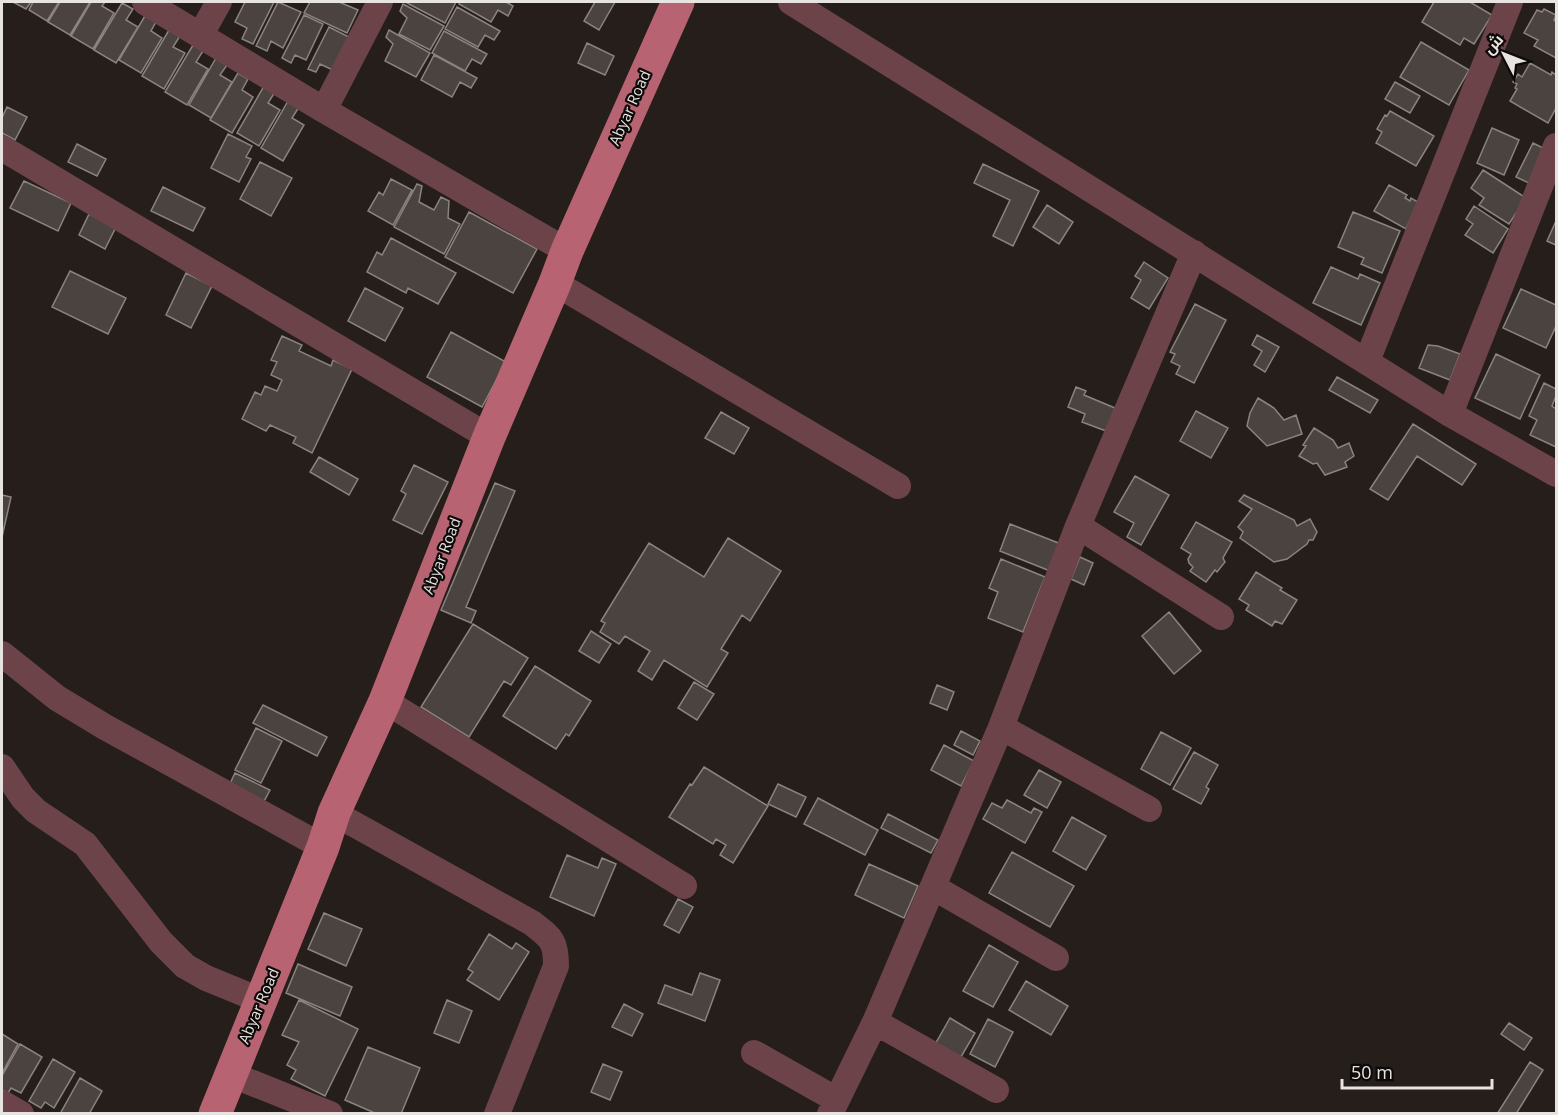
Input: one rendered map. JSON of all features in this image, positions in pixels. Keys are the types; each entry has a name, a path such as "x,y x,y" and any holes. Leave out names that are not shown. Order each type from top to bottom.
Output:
{"main road":[{"name":"Abyar Road","path":"215,1113 262,1001 323,847 334,813 385,701 489,437 567,251 678,2"}],"street":[{"path":"146,2 324,110 567,251"},
{"path":"201,34 219,2"},
{"path":"324,110 380,2"},
{"path":"791,2 1450,414 1557,474"},
{"path":"1367,360 1510,2"},
{"path":"1450,414 1557,146"},
{"path":"2,148 489,437"},
{"path":"754,1053 833,1106 875,1022 1001,727 1078,526 1194,253"},
{"path":"555,283 898,486"},
{"path":"1078,526 1221,617"},
{"path":"2,654 57,698 105,727 323,847"},
{"path":"385,701 684,886"},
{"path":"1001,727 1149,809"},
{"path":"2,767 23,798 36,811 85,844 161,942 185,966 206,978 262,1001"},
{"path":"334,813 531,923 549,936 556,948 556,966 497,1113"},
{"path":"933,887 1056,958"},
{"path":"875,1022 996,1090"},
{"path":"230,1074 330,1113"},
{"path":"2,1103 21,1113"}],"building":[{"path":"13,2 31,2 26,9"},
{"path":"33,2 59,2 47,21 29,10"},
{"path":"60,2 90,2 70,35 48,22"},
{"path":"91,2 105,2 102,6 114,13 93,49 71,36"},
{"path":"245,2 274,2 253,44 242,39 247,28 235,22"},
{"path":"278,2 301,12 283,48 271,41 267,51 256,46"},
{"path":"310,2 339,2 358,10 347,33 304,13"},
{"path":"408,2 456,2 445,23"},
{"path":"460,2 506,2 513,6 508,16 498,10 491,22 459,4"},
{"path":"595,2 615,2 599,30 584,21"},
{"path":"1434,2 1470,2 1492,15 1474,44 1464,38 1460,45 1422,22"},
{"path":"122,3 133,9 126,20 138,27 116,63 94,50"},
{"path":"403,4 444,26 430,50 399,34 407,18 400,11"},
{"path":"457,7 500,31 494,40 485,35 478,47 445,29"},
{"path":"1544,9 1556,15 1554,20 1556,22 1556,58 1534,46 1538,40 1524,33 1537,10 1542,12"},
{"path":"146,14 157,20 151,31 162,38 141,73 119,60"},
{"path":"304,15 323,24 306,60 295,55 291,63 282,58"},
{"path":"329,27 353,39 337,72 320,64 316,72 308,69"},
{"path":"169,30 180,36 173,47 185,53 164,89 142,76"},
{"path":"389,30 430,53 416,77 385,61 393,44 386,37"},
{"path":"444,31 487,54 481,64 472,59 465,71 432,53"},
{"path":"1421,42 1469,70 1449,105 1400,77"},
{"path":"587,43 614,56 605,75 578,63"},
{"path":"193,45 203,51 196,62 208,69 187,105 165,92"},
{"path":"434,55 477,78 471,88 460,82 452,97 421,80"},
{"path":"216,58 227,65 220,75 232,82 211,118 189,105"},
{"path":"1530,63 1551,75 1552,72 1556,75 1556,108 1548,123 1510,101 1517,89 1515,88 1517,84 1513,82 1518,74 1522,77"},
{"path":"238,73 248,79 242,90 253,97 232,133 210,120"},
{"path":"1395,82 1420,96 1410,113 1385,99"},
{"path":"264,86 275,92 268,103 280,110 259,146 237,133"},
{"path":"288,101 299,107 292,118 304,125 283,161 261,148"},
{"path":"7,107 27,117 15,140 2,133 2,118"},
{"path":"1390,111 1434,136 1416,166 1376,143 1382,132 1377,129"},
{"path":"1492,128 1519,140 1504,175 1477,163"},
{"path":"228,134 252,146 246,157 251,159 239,182 211,168"},
{"path":"1533,143 1547,150 1531,184 1516,177"},
{"path":"77,144 106,159 97,176 68,162"},
{"path":"260,162 292,178 271,216 240,199"},
{"path":"983,164 1039,191 1013,246 993,236 1010,200 974,183"},
{"path":"1483,170 1526,198 1509,224 1479,205 1484,198 1471,188"},
{"path":"391,179 412,190 393,225 368,211 379,192 383,195"},
{"path":"24,181 71,203 58,231 10,208"},
{"path":"417,184 422,186 419,202 434,210 441,197 449,201 448,218 460,224 444,254 394,227"},
{"path":"1389,185 1407,195 1405,198 1410,201 1411,198 1418,202 1406,229 1374,211"},
{"path":"163,187 205,208 193,231 151,211"},
{"path":"1047,205 1073,222 1059,244 1033,227"},
{"path":"1474,206 1508,229 1493,253 1465,235 1473,224 1466,219"},
{"path":"469,212 537,249 513,293 445,257"},
{"path":"1353,212 1400,231 1382,273 1361,264 1364,258 1338,247"},
{"path":"89,214 116,227 105,249 79,235"},
{"path":"1556,221 1556,245 1547,241"},
{"path":"391,238 456,273 438,304 408,288 406,293 367,272 377,252 382,255"},
{"path":"1144,262 1168,278 1149,309 1131,298 1141,280 1135,276"},
{"path":"1331,267 1358,279 1360,274 1380,283 1361,325 1313,303"},
{"path":"70,271 126,298 108,334 52,307"},
{"path":"186,273 212,286 191,328 166,315"},
{"path":"365,288 403,308 385,341 348,321"},
{"path":"1521,289 1556,305 1556,326 1546,348 1503,328"},
{"path":"1195,304 1226,320 1194,383 1176,374 1180,366 1171,362 1175,354 1170,352"},
{"path":"451,332 506,362 482,407 427,377"},
{"path":"1257,335 1279,347 1265,372 1254,365 1262,351 1252,345"},
{"path":"282,336 302,345 299,351 331,366 333,360 352,369 312,453 293,443 296,437 270,425 266,431 242,419 255,392 261,395 265,386 277,391 282,380 271,375 277,362 271,360"},
{"path":"1428,345 1460,354 1450,380 1419,368"},
{"path":"1496,354 1540,375 1520,419 1475,398"},
{"path":"1337,377 1378,400 1370,413 1329,390"},
{"path":"1544,383 1556,389 1552,406 1556,409 1556,447 1530,435 1537,420 1529,416"},
{"path":"1076,387 1086,391 1084,395 1115,408 1106,431 1082,422 1085,414 1068,407"},
{"path":"1258,398 1274,408 1284,420 1296,415 1302,434 1267,446 1247,426 1250,413"},
{"path":"1196,411 1228,428 1211,458 1180,441"},
{"path":"721,412 749,428 734,454 705,438"},
{"path":"1413,424 1476,464 1462,485 1417,456 1388,500 1370,489"},
{"path":"1314,428 1333,440 1338,448 1349,443 1354,456 1345,462 1347,467 1325,475 1317,463 1313,464 1299,456"},
{"path":"319,457 358,479 349,495 310,472"},
{"path":"414,465 448,482 422,534 393,520 406,494 401,491"},
{"path":"1135,476 1169,495 1141,545 1127,537 1134,523 1114,512"},
{"path":"495,483 515,491 466,607 476,611 471,623 441,610"},
{"path":"2,495 11,497 2,537"},
{"path":"1244,495 1294,520 1297,526 1310,519 1317,532 1313,540 1309,540 1287,559 1274,562 1240,538 1243,532 1238,527 1252,509 1239,501"},
{"path":"1196,522 1232,542 1223,558 1225,562 1206,582 1190,571 1193,567 1188,559 1191,554 1181,548"},
{"path":"1010,524 1061,544 1050,571 1000,551"},
{"path":"728,538 781,571 750,621 742,615 721,649 728,653 707,687 664,660 652,680 638,671 650,651 625,636 619,644 600,632 605,623 601,621 649,543 704,577"},
{"path":"1080,557 1093,563 1084,585 1071,579"},
{"path":"1001,559 1045,577 1023,632 988,618 998,592 989,588"},
{"path":"1256,572 1297,600 1282,624 1275,621 1272,626 1246,610 1249,605 1239,599"},
{"path":"1169,612 1201,651 1174,674 1142,636"},
{"path":"473,624 528,658 511,685 504,681 469,737 421,707"},
{"path":"591,631 611,644 599,663 579,651"},
{"path":"535,666 591,701 569,736 566,734 556,749 503,716"},
{"path":"694,682 714,694 697,720 678,708"},
{"path":"937,685 954,692 947,710 930,703"},
{"path":"263,705 327,737 317,756 253,723"},
{"path":"256,728 282,741 261,783 235,770"},
{"path":"961,731 980,741 973,755 954,745"},
{"path":"1161,732 1191,748 1170,785 1141,769"},
{"path":"944,745 974,761 961,786 931,770"},
{"path":"1194,752 1218,765 1206,787 1209,789 1201,804 1173,789"},
{"path":"704,767 768,806 733,863 720,855 726,845 716,839 713,844 669,817"},
{"path":"1039,770 1061,782 1047,808 1024,795"},
{"path":"235,773 270,790 262,805 228,788"},
{"path":"778,784 806,797 796,817 768,804"},
{"path":"818,798 878,830 865,855 804,824"},
{"path":"1007,800 1031,813 1034,808 1042,812 1025,843 983,819 992,803 1002,808"},
{"path":"888,814 938,840 931,853 881,828"},
{"path":"1072,817 1106,836 1086,870 1053,851"},
{"path":"1012,852 1074,886 1050,927 989,893"},
{"path":"567,855 598,868 602,858 616,864 594,916 550,897"},
{"path":"869,864 918,886 904,918 855,895"},
{"path":"678,899 693,907 679,933 664,925"},
{"path":"324,913 362,929 346,966 308,949"},
{"path":"489,934 512,949 516,943 529,952 499,1000 467,980 473,972 468,969"},
{"path":"989,945 1018,962 993,1007 963,991"},
{"path":"298,964 352,987 340,1016 286,993"},
{"path":"700,973 720,980 705,1021 658,1003 665,985 692,995"},
{"path":"1026,981 1068,1006 1051,1035 1009,1010"},
{"path":"299,1000 358,1029 325,1096 291,1079 296,1070 287,1065 299,1042 282,1035"},
{"path":"447,1000 472,1011 459,1043 434,1033"},
{"path":"624,1004 643,1014 632,1036 612,1027"},
{"path":"950,1018 975,1033 958,1062 933,1048"},
{"path":"988,1019 1013,1032 995,1067 970,1054"},
{"path":"1509,1023 1532,1038 1524,1050 1501,1034"},
{"path":"2,1034 18,1044 2,1073"},
{"path":"20,1044 42,1057 21,1093 11,1088 8,1093 2,1090 2,1076"},
{"path":"368,1047 420,1068 401,1114 377,1114 345,1100"},
{"path":"53,1059 75,1072 54,1108 45,1102 41,1108 29,1101"},
{"path":"1530,1062 1543,1070 1516,1114 1497,1114"},
{"path":"603,1064 622,1072 610,1100 591,1092"},
{"path":"80,1078 102,1091 89,1114 60,1114"}]}
